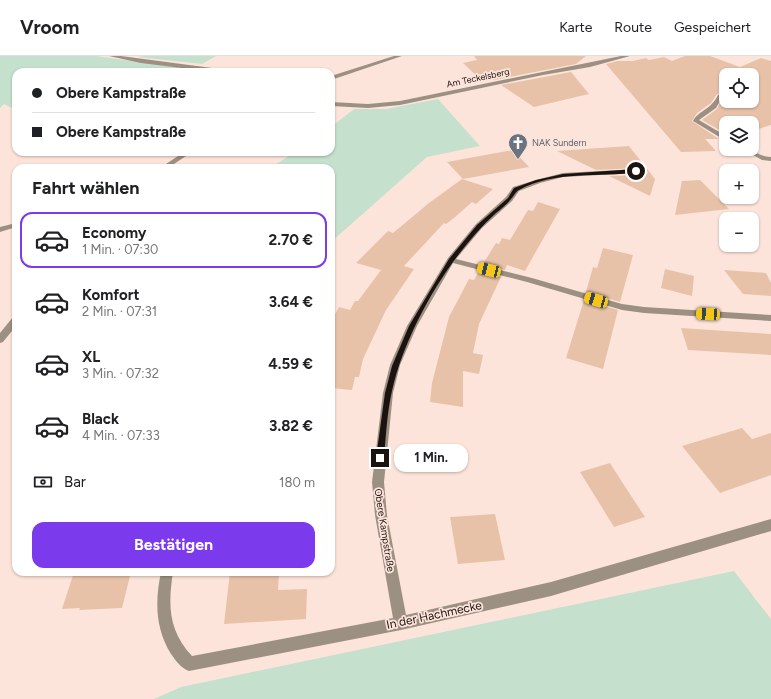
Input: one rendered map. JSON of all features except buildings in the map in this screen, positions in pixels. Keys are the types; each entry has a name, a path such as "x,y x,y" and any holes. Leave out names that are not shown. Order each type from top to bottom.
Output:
{"street":[{"path":"112,56 196,68"},
{"path":"335,77 399,56"},
{"name":"Am Teckelsberg","path":"335,104 368,106 400,104 627,56"},
{"path":"719,99 715,106 696,121 719,135"},
{"path":"169,164 182,156"},
{"name":"Obere Kampstraße","path":"401,623 381,515 378,482 382,434 388,393 396,366 412,326 451,260 479,226 509,199 516,189 538,181 563,175 636,171 644,172"},
{"path":"0,230 12,226"},
{"path":"451,260 529,280 622,307 644,310 771,318"},
{"path":"0,340 12,324"},
{"name":"In der Hachmecke","path":"166,576 164,582 163,621 180,655 189,664 401,623 551,589 771,525"}],"green space":[{"path":"0,56 96,56 183,68 12,68 12,108 4,104 0,108"},
{"path":"216,56 202,64 137,57"},
{"path":"438,99 480,146 427,157 335,238 335,164 276,164 289,156 335,156 335,124 354,109 386,109"},
{"path":"734,571 771,619 771,699 154,699 181,687"}],"place":[{"name":"NAK Sundern","path":"518,160"}],"route":[{"path":"380,458 388,393 396,366 412,326 451,260 479,226 509,199 516,189 538,181 563,175 636,171"}]}
